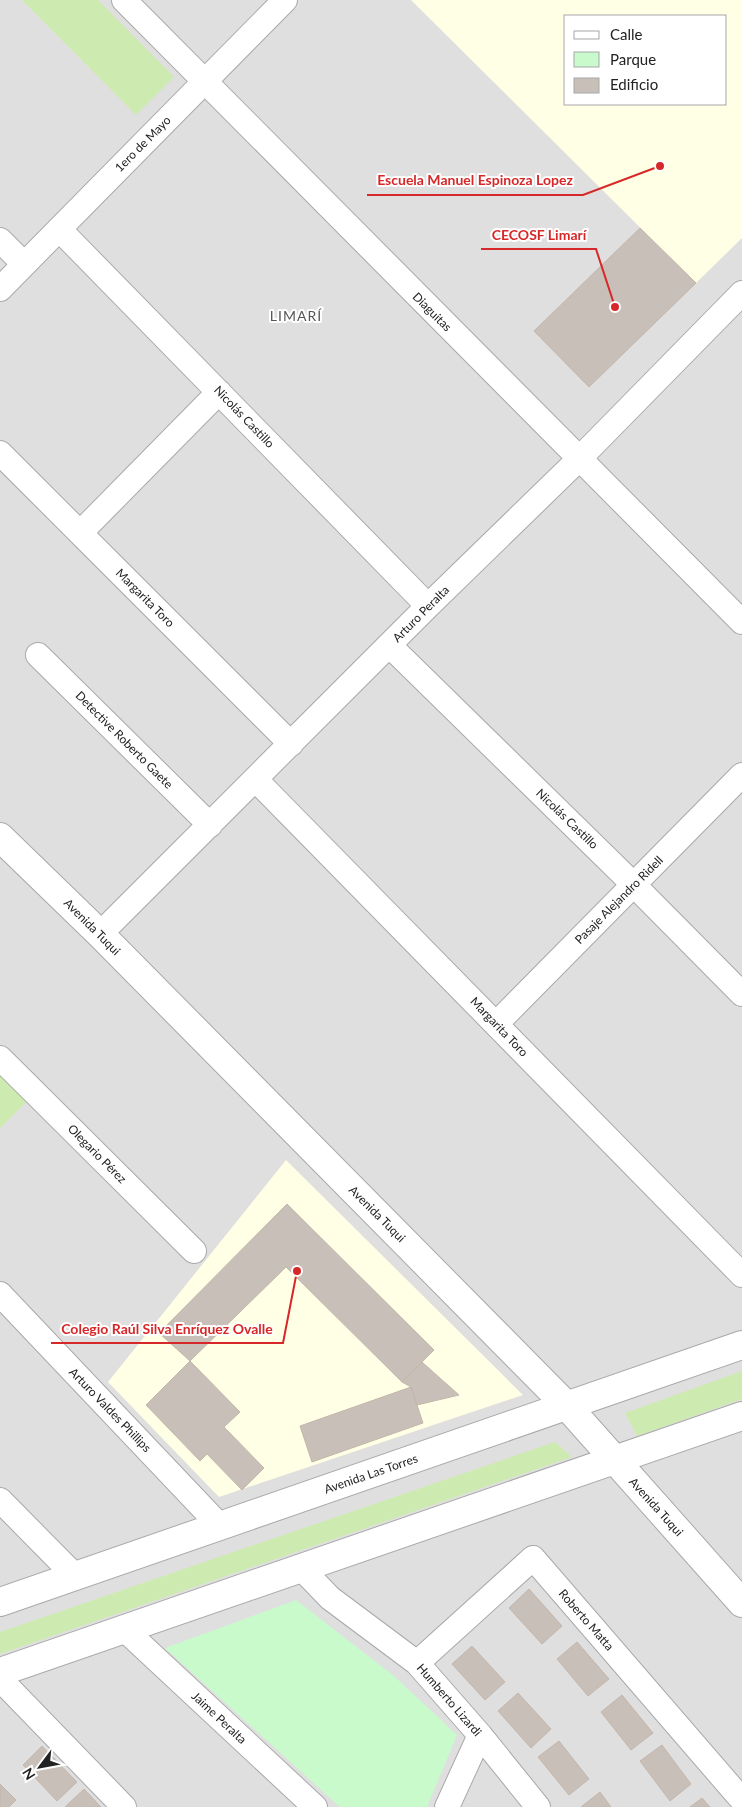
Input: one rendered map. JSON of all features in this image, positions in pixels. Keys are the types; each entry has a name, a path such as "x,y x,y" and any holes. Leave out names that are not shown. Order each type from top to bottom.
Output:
{"street":[{"name":"Diaguitas","path":"124,0 742,622"},
{"name":"1ero de Mayo","path":"0,288 285,0"},
{"name":"Nicolás Castillo","path":"59,229 428,606"},
{"path":"0,240 24,264"},
{"name":"Arturo Peralta","path":"100,934 741,297"},
{"path":"80,533 219,392"},
{"name":"Margarita Toro","path":"0,453 291,744"},
{"name":"Nicolás Castillo","path":"389,645 634,885 742,994"},
{"name":"Detective Roberto Gaete","path":"38,655 210,825"},
{"name":"Pasaje Alejandro Ridell","path":"496,1024 742,775"},
{"name":"Margarita Toro","path":"255,779 742,1275"},
{"name":"Avenida Tuqui","path":"0,836 100,934 566,1406 742,1603"},
{"name":"Olegario Pérez","path":"0,1058 194,1251"},
{"name":"Arturo Valdes Phillips","path":"0,1294 220,1526"},
{"name":"Avenida Las Torres","path":"0,1602 742,1344"},
{"path":"0,1672 742,1416"},
{"path":"0,1500 75,1576"},
{"name":"Roberto Matta","path":"417,1663 533,1558 742,1800"},
{"name":"Humberto Lizardi","path":"301,1568 330,1598 417,1663 538,1807"},
{"name":"Jaime Peralta","path":"124,1629 315,1807"},
{"path":"0,1680 124,1807"},
{"path":"447,1807 480,1736"}],"shaded area":[{"path":"0,0 742,0 742,1807 0,1807"},
{"path":"411,0 742,0 742,238 696,283"},
{"path":"286,1160 523,1395 219,1497 108,1382"}],"green space":[{"path":"22,0 98,0 174,77 136,115"},
{"path":"0,1071 28,1100 0,1128"},
{"path":"742,1371 742,1399 637,1436 625,1413"},
{"path":"555,1442 572,1457 0,1654 0,1632"},
{"path":"296,1600 394,1676 457,1735 427,1807 340,1807 165,1648"}],"building":[{"path":"640,228 696,283 589,387 534,331"},
{"path":"287,1204 434,1350 402,1382 286,1267 190,1361 159,1333"},
{"path":"190,1361 240,1412 224,1427 264,1468 242,1490 207,1454 200,1461 146,1405"},
{"path":"422,1362 459,1395 417,1405 411,1387 402,1382"},
{"path":"411,1387 423,1423 312,1462 300,1426"},
{"path":"529,1589 562,1626 542,1644 509,1608"},
{"path":"577,1642 609,1679 588,1696 557,1659"},
{"path":"472,1646 505,1682 485,1700 452,1664"},
{"path":"518,1693 551,1729 531,1748 498,1711"},
{"path":"622,1695 653,1733 631,1750 601,1712"},
{"path":"559,1741 589,1779 569,1795 538,1757"},
{"path":"662,1745 691,1784 670,1801 640,1761"},
{"path":"42,1746 77,1782 57,1801 23,1765"},
{"path":"0,1784 16,1800 9,1807 0,1807"},
{"path":"84,1789 101,1807 65,1807"},
{"path":"600,1792 611,1807 581,1807"},
{"path":"702,1798 710,1807 690,1807"}],"place":[{"name":"Escuela Manuel Espinoza Lopez","path":"660,166"},
{"name":"CECOSF Limarí","path":"615,307"},
{"name":"Colegio Raúl Silva Enríquez Ovalle","path":"297,1271"}],"district":[{"name":"LIMARÍ","path":"296,316"}]}
